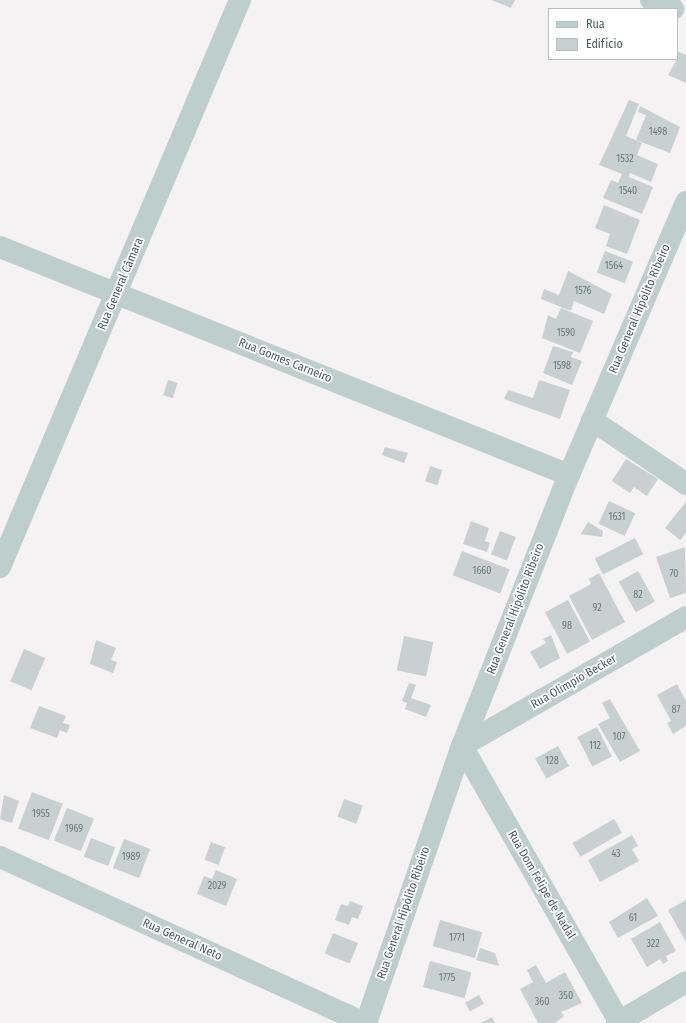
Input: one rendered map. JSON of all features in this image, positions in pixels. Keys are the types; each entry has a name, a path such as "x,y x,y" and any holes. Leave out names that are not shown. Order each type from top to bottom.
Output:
{"street":[{"name":"Rua General Câmara","path":"0,567 117,294 240,0"},
{"path":"652,0 671,8"},
{"name":"Rua General Hipólito Ribeiro","path":"366,1023 462,746 569,475 686,202"},
{"name":"Rua Gomes Carneiro","path":"0,247 569,475"},
{"path":"592,420 686,484"},
{"name":"Rua Olimpio Becker","path":"462,746 686,617"},
{"name":"Rua Dom Felipe de Nadal","path":"462,746 619,1023"},
{"name":"Rua General Neto","path":"0,857 366,1023"},
{"path":"619,1023 686,982"}],"building":[{"path":"491,0 515,0 511,8"},
{"path":"678,51 686,55 686,83 668,75 676,60 678,60"},
{"path":"629,100 639,104 626,136 642,143 637,155 658,164 651,182 630,173 629,177 653,187 642,214 603,198 611,180 618,183 622,174 599,165"},
{"path":"640,106 680,127 670,153 636,140 646,115 638,112"},
{"path":"604,205 640,220 627,254 606,246 610,234 595,228"},
{"path":"605,251 633,262 625,283 597,272"},
{"path":"568,271 612,294 604,314 574,301 571,311 541,299 544,289 559,295"},
{"path":"561,308 593,321 580,353 542,338 548,315 556,319"},
{"path":"553,346 573,352 571,357 582,361 572,385 543,373"},
{"path":"168,380 178,383 173,398 163,395"},
{"path":"539,380 570,390 560,419 504,399 508,390 533,398"},
{"path":"385,447 408,453 404,463 382,455"},
{"path":"626,459 658,479 647,496 634,487 630,493 612,481"},
{"path":"430,466 442,470 437,485 425,481"},
{"path":"609,501 635,513 625,536 598,524"},
{"path":"686,502 686,533 680,540 665,528"},
{"path":"471,521 489,528 485,541 490,543 487,552 463,544"},
{"path":"588,522 603,531 602,537 581,534"},
{"path":"500,531 516,537 507,560 491,554"},
{"path":"635,538 643,554 603,574 595,558"},
{"path":"685,547 686,593 670,598 656,557"},
{"path":"462,551 510,569 500,594 453,575"},
{"path":"638,571 655,602 636,612 619,582"},
{"path":"599,573 625,622 592,640 569,596 591,584 589,579"},
{"path":"568,600 590,641 567,654 545,612"},
{"path":"551,635 560,658 540,669 530,652 546,643 543,639"},
{"path":"404,636 433,642 426,676 397,670"},
{"path":"96,640 116,648 111,660 117,662 113,673 90,664"},
{"path":"24,649 45,658 31,690 10,681"},
{"path":"409,683 416,685 411,698 431,705 426,717 405,709 407,703 402,701"},
{"path":"677,684 686,701 686,726 673,734 667,723 671,721 657,695"},
{"path":"610,699 640,751 620,762 598,724 610,718 602,703"},
{"path":"39,706 66,716 63,723 70,725 67,733 60,730 57,738 30,728"},
{"path":"597,727 612,756 592,766 577,737"},
{"path":"558,746 569,766 546,779 535,759"},
{"path":"32,792 63,804 49,840 18,828"},
{"path":"4,795 19,801 12,823 0,819"},
{"path":"344,799 363,806 356,824 338,817"},
{"path":"67,808 94,819 81,851 54,840"},
{"path":"614,819 622,833 580,857 572,843"},
{"path":"632,835 638,846 632,849 639,861 600,882 588,860"},
{"path":"91,838 115,847 108,866 84,857"},
{"path":"124,839 150,849 139,878 113,868"},
{"path":"211,842 225,847 219,865 205,860"},
{"path":"216,870 237,879 226,906 197,894 204,876 212,879"},
{"path":"647,898 658,916 618,938 609,922"},
{"path":"686,900 686,942 668,910"},
{"path":"350,901 363,906 358,919 352,917 349,925 335,920 341,904 348,906"},
{"path":"440,920 482,932 475,958 433,946"},
{"path":"660,922 676,951 666,956 668,961 663,964 660,959 647,967 631,939"},
{"path":"333,933 358,943 350,964 325,953"},
{"path":"480,948 495,953 499,966 476,960"},
{"path":"430,961 472,972 465,998 423,987"},
{"path":"536,965 546,983 565,972 582,1003 561,1012 564,1016 555,1023 538,1023 520,989 533,982 527,970"},
{"path":"479,995 484,1004 470,1012 465,1003"},
{"path":"492,1017 495,1023 481,1023"}]}
